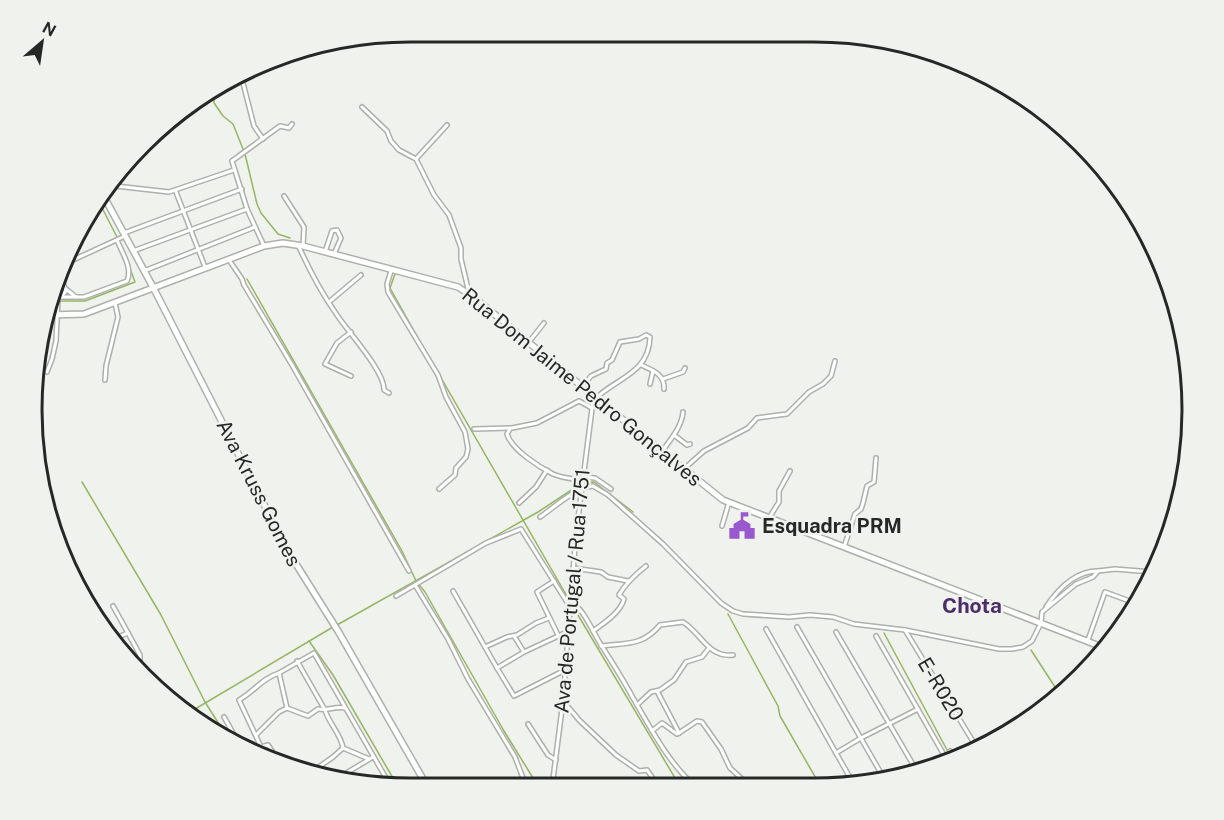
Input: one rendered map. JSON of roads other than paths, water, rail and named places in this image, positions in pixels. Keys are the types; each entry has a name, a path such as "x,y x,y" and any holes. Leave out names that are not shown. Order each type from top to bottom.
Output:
{"main road":[{"name":"Ava Kruss Gomes","path":"106,203 121,237 133,251 154,289 269,514 274,529 338,631 422,778"},
{"name":"Rua Dom Jaime Pedro Gonçalves","path":"58,315 84,314 264,246 283,243 458,287 470,294 596,398 729,502 1097,645"}],"street":[{"path":"243,83 254,126 262,139"},
{"path":"362,107 387,131 391,141 399,150 416,159 424,179 449,215 456,231 470,294"},
{"path":"264,246 247,209 232,159 280,126 289,128 292,124"},
{"path":"416,159 447,125"},
{"path":"118,186 175,191 234,170"},
{"path":"75,258 183,210 242,189"},
{"path":"175,191 206,268"},
{"path":"284,196 304,227 301,246 308,266 339,318 382,378 384,389 389,393"},
{"path":"133,251 247,209"},
{"path":"144,271 255,227"},
{"path":"325,252 329,235 332,231 337,230 341,238 333,254"},
{"path":"59,301 110,288 128,279 128,264 121,237"},
{"path":"229,260 409,570"},
{"path":"392,269 387,284 388,292 438,375 467,441 466,457 456,468 455,475 439,489"},
{"path":"329,302 361,275"},
{"path":"458,287 466,280"},
{"path":"64,286 77,298"},
{"path":"60,300 66,289"},
{"path":"47,372 56,340 59,302"},
{"path":"105,380 113,332 118,317 115,303"},
{"path":"530,342 544,324"},
{"path":"351,332 337,343 325,364 351,376"},
{"path":"583,386 591,376 606,369 607,363 612,360 620,342 648,335 650,343 645,360 641,365 596,398"},
{"path":"685,468 704,451 750,426 757,418 772,414 787,414 809,392 831,376 836,361"},
{"path":"641,365 663,379 664,389"},
{"path":"663,379 683,372 685,368"},
{"path":"650,384 652,370"},
{"name":"Ava de Portugal / Rua 1751","path":"553,778 564,701 570,604 582,478 593,401 596,398"},
{"path":"474,429 512,428 537,423 579,401 592,408"},
{"path":"663,450 674,435 683,412"},
{"path":"512,428 507,434 510,442 547,470 557,476 595,478 611,489"},
{"path":"674,435 687,445 690,444"},
{"path":"844,547 855,514 861,509 867,486 874,482 876,458"},
{"path":"519,503 536,487 547,470"},
{"path":"769,518 779,502 779,489 790,471"},
{"path":"540,517 557,504 593,486 608,495 663,544 721,603 733,611 743,614 789,617 832,616 854,624 905,630 999,649 1023,647 1032,641 1041,623 1042,612 1076,584 1093,577 1098,572 1115,569 1145,571"},
{"path":"722,526 729,502"},
{"path":"396,596 486,543 518,529 523,530 570,604 578,608 658,743 686,778"},
{"path":"592,631 622,606 624,599 618,596 628,581 635,578 646,566"},
{"path":"573,568 602,572 608,577 628,581"},
{"path":"554,581 537,592 558,635"},
{"path":"415,585 519,764 523,778"},
{"path":"453,591 514,696 565,670"},
{"path":"1088,642 1105,592 1129,601"},
{"path":"113,606 140,655 140,660"},
{"path":"484,647 514,636 549,618"},
{"path":"601,646 642,640 660,625 683,622 695,631 709,648 720,655 733,655"},
{"path":"797,627 880,772"},
{"path":"766,629 849,776"},
{"name":"E-R020","path":"905,630 972,742"},
{"path":"497,668 558,635 570,632"},
{"path":"836,632 913,764"},
{"path":"120,636 128,633"},
{"path":"514,636 524,652"},
{"path":"876,636 943,754"},
{"path":"637,705 651,692 657,691 675,679 686,662 702,657 709,648"},
{"path":"261,746 239,700 249,694 261,680 279,673 314,653 371,758 384,777"},
{"path":"297,661 325,710 327,719 336,729 343,748"},
{"path":"279,673 287,708"},
{"path":"657,691 679,733"},
{"path":"564,701 616,755 639,771 646,770 652,778"},
{"path":"256,735 279,712 287,708 308,716 318,709 325,710 336,706 345,708"},
{"path":"837,753 918,709"},
{"path":"224,717 233,733"},
{"path":"652,732 662,723 677,734 697,721 702,722 721,749 730,768 741,778"},
{"path":"528,724 548,755 556,760"},
{"path":"262,747 268,745 272,751"},
{"path":"343,748 371,758"},
{"path":"322,767 343,748"},
{"path":"347,773 371,758"}],"waterway":[{"path":"214,99 214,103 223,116 233,124 245,154 261,213 278,234 290,238"},
{"path":"102,209 118,239"},
{"path":"59,301 85,301 135,282 129,266"},
{"path":"395,274 390,288 413,329"},
{"path":"247,279 402,551 416,581 425,592 533,778"},
{"path":"414,331 568,598"},
{"path":"82,482 161,615 205,702 219,725"},
{"path":"337,625 538,512 582,483 594,482 633,512"},
{"path":"572,605 675,778"},
{"path":"728,614 778,706 780,716 816,778"},
{"path":"196,709 333,627"},
{"path":"884,633 948,752"},
{"path":"309,641 333,675 393,777"},
{"path":"1031,650 1056,688"}],"place":[{"name":"Esquadra PRM","path":"742,526"}],"district":[{"name":"Chota","path":"972,606"}]}
